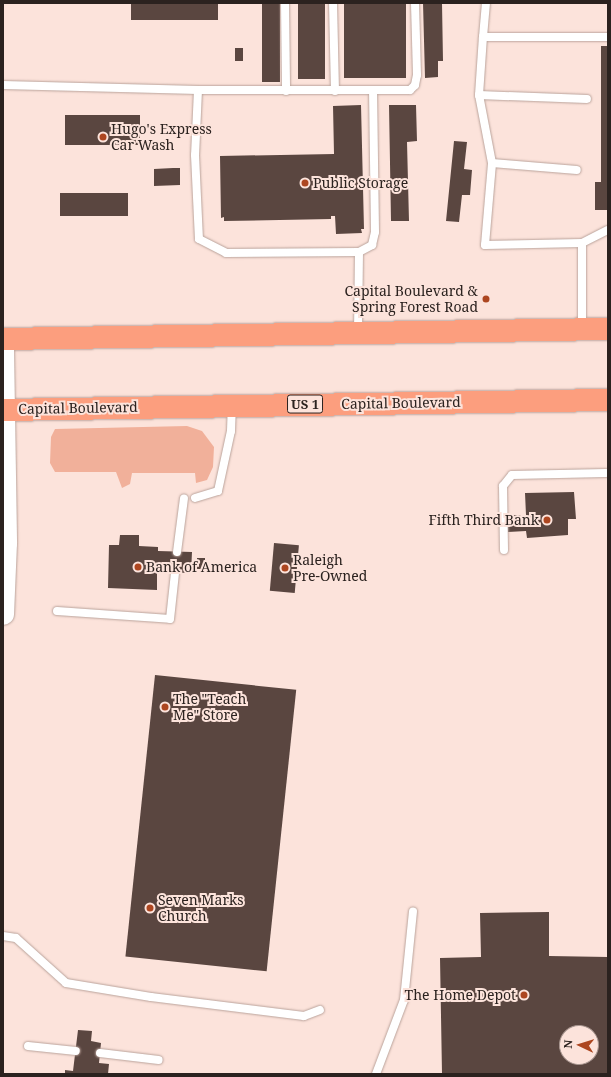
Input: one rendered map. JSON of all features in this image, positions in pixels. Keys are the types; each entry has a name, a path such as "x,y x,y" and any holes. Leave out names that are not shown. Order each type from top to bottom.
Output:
{"highway":[{"path":"3,339 608,329"},
{"name":"Capital Boulevard","path":"3,410 608,400"}],"main road":[{"path":"3,349 6,543 3,614"}],"lane":[{"path":"285,3 286,91"},
{"path":"333,3 335,91"},
{"path":"3,85 198,90 410,90 415,85 415,3"},
{"path":"486,3 479,95 492,163 485,246 582,243 608,230"},
{"path":"483,37 608,37"},
{"path":"198,90 195,155 199,239 226,253 359,252 372,245 376,232 373,91"},
{"path":"479,95 587,99"},
{"path":"492,163 577,170"},
{"path":"582,243 582,330"},
{"path":"358,334 359,252"},
{"path":"195,498 218,491 231,431 232,406"},
{"path":"504,550 503,486 512,475 606,473"},
{"path":"177,552 184,498"},
{"path":"57,611 170,619 175,573"},
{"path":"376,1074 404,1000 413,911"},
{"path":"3,936 16,938 66,983 151,997 304,1016 320,1010"},
{"path":"28,1046 76,1051"},
{"path":"100,1053 160,1060"}],"shaded area":[{"path":"187,426 202,431 214,447 213,467 207,480 196,483 195,473 132,473 130,484 122,488 116,472 55,472 50,463 51,437 55,429"}],"building":[{"path":"131,3 218,3 218,20 131,20"},
{"path":"262,3 280,3 280,82 262,82"},
{"path":"298,3 325,3 325,79 298,79"},
{"path":"344,3 406,3 406,78 344,78"},
{"path":"423,3 442,3 443,61 438,61 438,77 425,78"},
{"path":"601,46 608,46 608,210 595,210 595,182 601,182"},
{"path":"235,48 243,48 243,61 235,61"},
{"path":"361,105 364,229 361,229 362,233 336,234 335,216 331,216 331,219 224,221 224,217 221,218 220,156 334,154 333,106"},
{"path":"389,105 416,105 417,141 407,142 409,221 391,221"},
{"name":"Hugo's Express Car Wash","path":"65,115 140,115 140,145 65,145"},
{"path":"454,141 467,142 464,169 472,170 470,195 462,195 459,222 446,221"},
{"path":"180,168 180,185 154,186 154,169"},
{"path":"60,193 128,193 128,216 60,216"},
{"path":"574,492 576,519 568,519 568,535 527,538 526,531 508,532 507,515 526,515 525,493"},
{"path":"120,535 139,535 139,546 158,547 158,551 192,552 191,573 157,572 157,590 108,588 109,545 119,545"},
{"name":"Raleigh Pre-Owned","path":"274,543 299,545 295,593 270,591"},
{"path":"197,558 205,558 205,569 197,569"},
{"path":"155,675 296,690 267,971 125,956"},
{"name":"The Home Depot","path":"549,912 549,956 608,957 608,1074 442,1074 440,958 481,957 480,913"},
{"path":"78,1030 92,1031 91,1041 101,1043 99,1063 109,1064 108,1074 65,1074 65,1070 73,1071"}],"place":[{"name":"Hugo's Express Car Wash","path":"103,137"},
{"name":"Public Storage","path":"305,183"},
{"name":"Capital Boulevard & Spring Forest Road","path":"486,299"},
{"name":"Fifth Third Bank","path":"547,520"},
{"name":"Bank of America","path":"138,567"},
{"name":"Raleigh Pre-Owned","path":"285,568"},
{"name":"The \"Teach Me\" Store","path":"165,707"},
{"name":"Seven Marks Church","path":"150,908"},
{"name":"The Home Depot","path":"524,995"}]}
